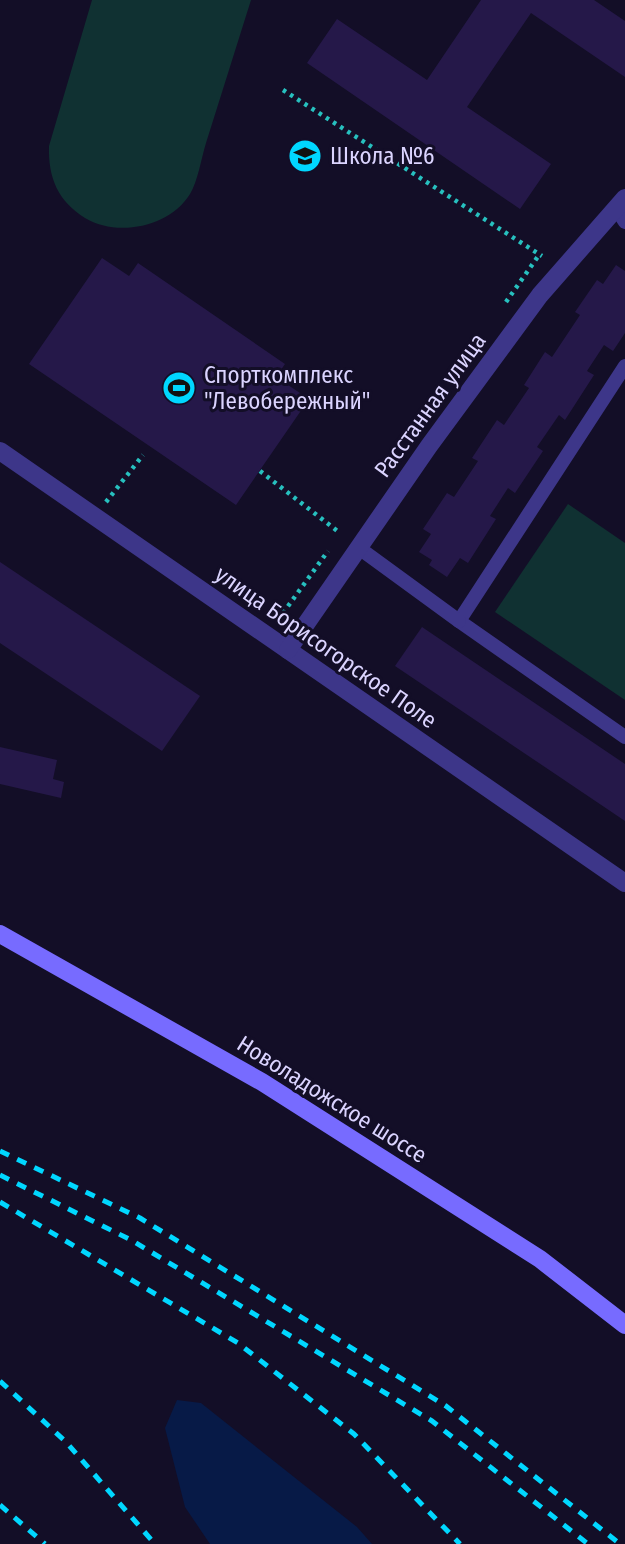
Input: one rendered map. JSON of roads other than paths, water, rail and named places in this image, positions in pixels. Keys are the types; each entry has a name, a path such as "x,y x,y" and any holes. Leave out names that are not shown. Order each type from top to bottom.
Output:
{"main road":[{"name":"Новоладожское шоссе","path":"0,934 262,1082 540,1259 625,1325"}],"street":[{"name":"Расстанная улица","path":"288,650 429,446 562,266 622,210"},
{"name":"улица Борисогорское Поле","path":"0,451 625,883"}],"lane":[{"path":"459,621 625,366"},
{"path":"359,548 625,737"}],"water":[{"path":"177,1400 201,1403 357,1527 372,1544 210,1544 185,1507 165,1428"}],"railway":[{"path":"0,1151 140,1218 446,1406 620,1544"},
{"path":"0,1175 131,1240 432,1421 588,1544"},
{"path":"0,1202 238,1343 354,1434 460,1544"},
{"path":"0,1381 66,1442 155,1544"},
{"path":"0,1505 45,1544"}],"place":[{"name":"Школа №6","path":"305,156"},
{"name":"Спорткомплекс \"Левобережный\"","path":"179,388"}]}
